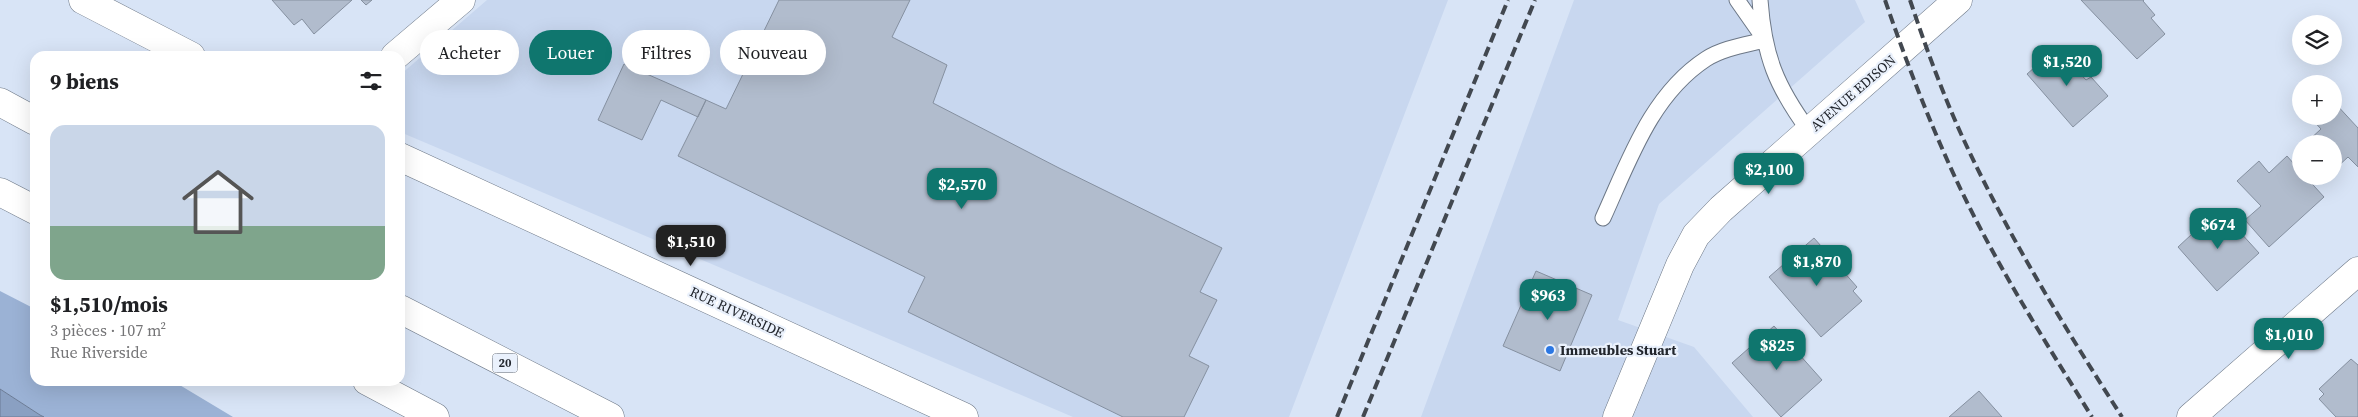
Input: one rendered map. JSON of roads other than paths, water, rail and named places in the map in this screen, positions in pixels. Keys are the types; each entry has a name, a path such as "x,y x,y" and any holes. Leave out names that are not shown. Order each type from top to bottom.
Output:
{"main road":[{"path":"83,0 181,51"},
{"path":"401,51 461,0"},
{"name":"AVENUE EDISON","path":"1617,417 1680,265 1696,235 1721,209 1958,0"},
{"path":"0,102 30,118"},
{"name":"RUE RIVERSIDE","path":"405,159 964,417"},
{"path":"0,192 30,207"},
{"path":"2191,417 2358,271"},
{"name":"20","path":"405,312 610,417"},
{"path":"375,386 428,415"}],"lane":[{"path":"1737,0 1765,40"},
{"path":"1760,0 1765,40 1772,70 1780,88 1809,131"},
{"path":"1603,218 1647,124 1675,85 1707,58 1727,49 1765,40"}],"railway":[{"path":"1337,417 1508,0"},
{"path":"1363,417 1535,0"},
{"path":"1885,0 1920,96 1961,190 2007,277 2092,417"},
{"path":"1910,0 1945,96 1986,186 2041,287 2122,417"}],"place":[{"name":"Immeubles Stuart","path":"1550,350"}]}
